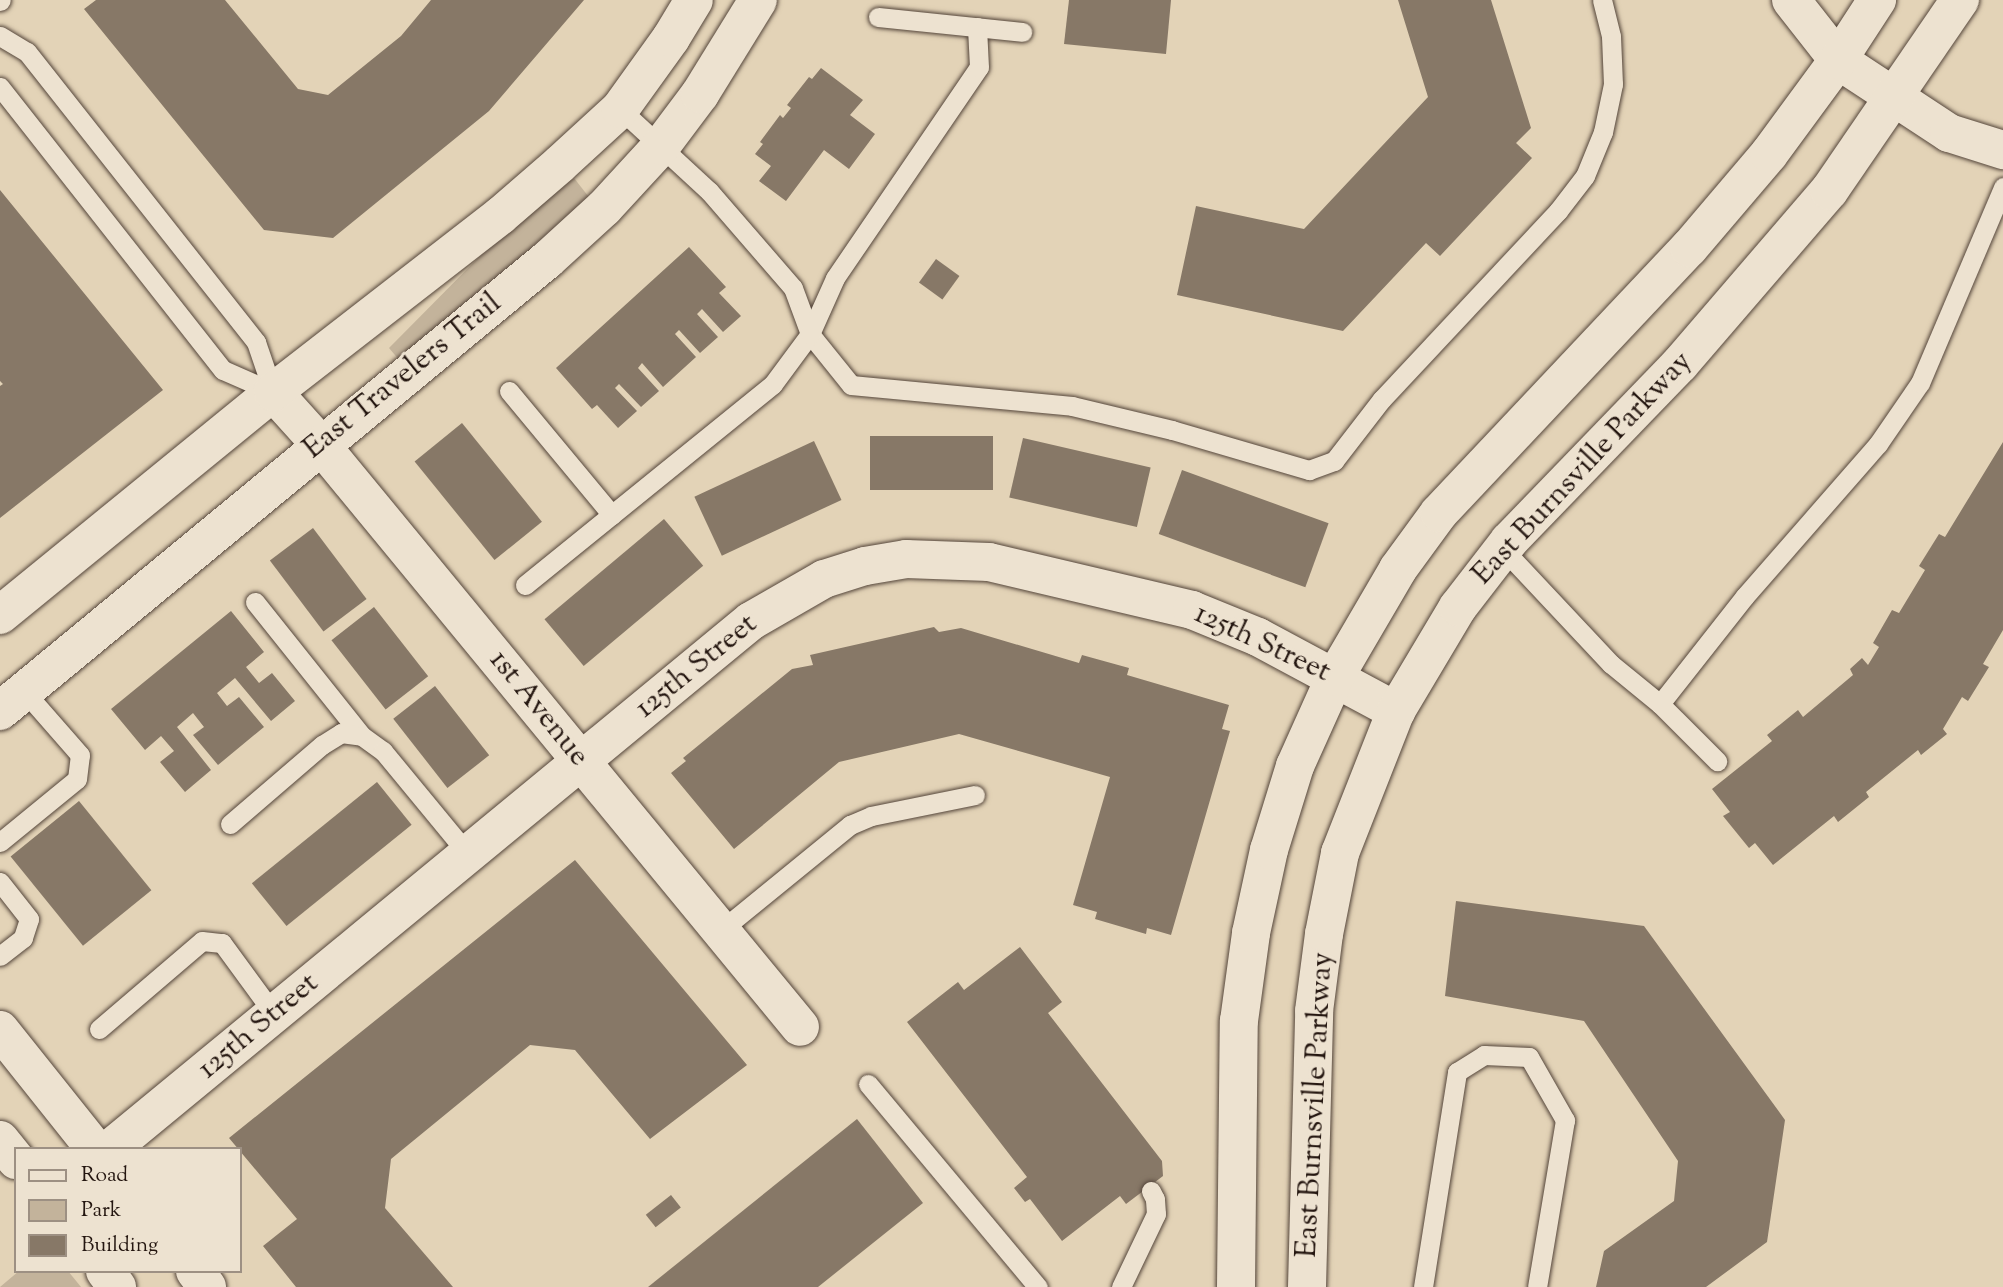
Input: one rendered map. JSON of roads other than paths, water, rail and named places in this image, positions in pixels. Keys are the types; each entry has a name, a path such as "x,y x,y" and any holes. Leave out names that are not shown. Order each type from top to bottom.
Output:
{"street":[{"path":"0,615 273,393 500,216 620,109 671,38 694,0"},
{"name":"East Travelers Trail","path":"12,701 320,444 547,260 604,208 661,146 700,94 758,0"},
{"path":"1791,0 1838,60 1949,133 2003,150"},
{"path":"1236,1287 1239,1021 1251,933 1269,850 1295,766 1335,677 1358,632 1398,569 1439,513 1689,248 1769,154 1838,60 1877,0"},
{"name":"East Burnsville Parkway","path":"1307,1287 1314,1011 1324,934 1340,853 1396,711 1458,607 1503,550 1748,288 1829,191 1960,0"},
{"name":"1st Avenue","path":"273,393 320,444 800,1027"},
{"name":"125th Street","path":"112,1147 751,621 783,600 824,579 865,566 906,559 989,562 1192,610 1258,637 1396,711"},
{"path":"0,1030 93,1147"},
{"path":"0,1140 14,1158"}],"lane":[{"path":"620,109 709,191 793,288 810,334 852,385 1072,406 1172,430 1309,470 1334,461 1382,399 1558,211 1585,176 1603,132 1613,84 1611,36 1602,0"},
{"path":"878,17 1022,32"},
{"path":"525,585 772,384 810,334 835,278 979,67 977,27"},
{"path":"0,36 27,52 256,342 273,393"},
{"path":"0,87 222,370 273,393"},
{"path":"1660,704 1745,596 1878,444 1920,383 2003,187"},
{"path":"509,391 612,515"},
{"path":"1503,550 1611,664 1660,704 1717,761"},
{"path":"255,602 362,736 383,751 468,855"},
{"path":"0,842 77,779 80,755 12,701"},
{"path":"230,824 322,744 341,733 362,736"},
{"path":"720,931 850,825 871,816 975,795"},
{"path":"0,881 29,919 23,938 0,956"},
{"path":"99,1029 202,941 222,943 274,1014"},
{"path":"1423,1287 1457,1072 1484,1055 1529,1057 1565,1120 1537,1287"},
{"path":"867,1084 1038,1287"},
{"path":"1121,1287 1156,1214 1155,1199 1151,1191"}]}
